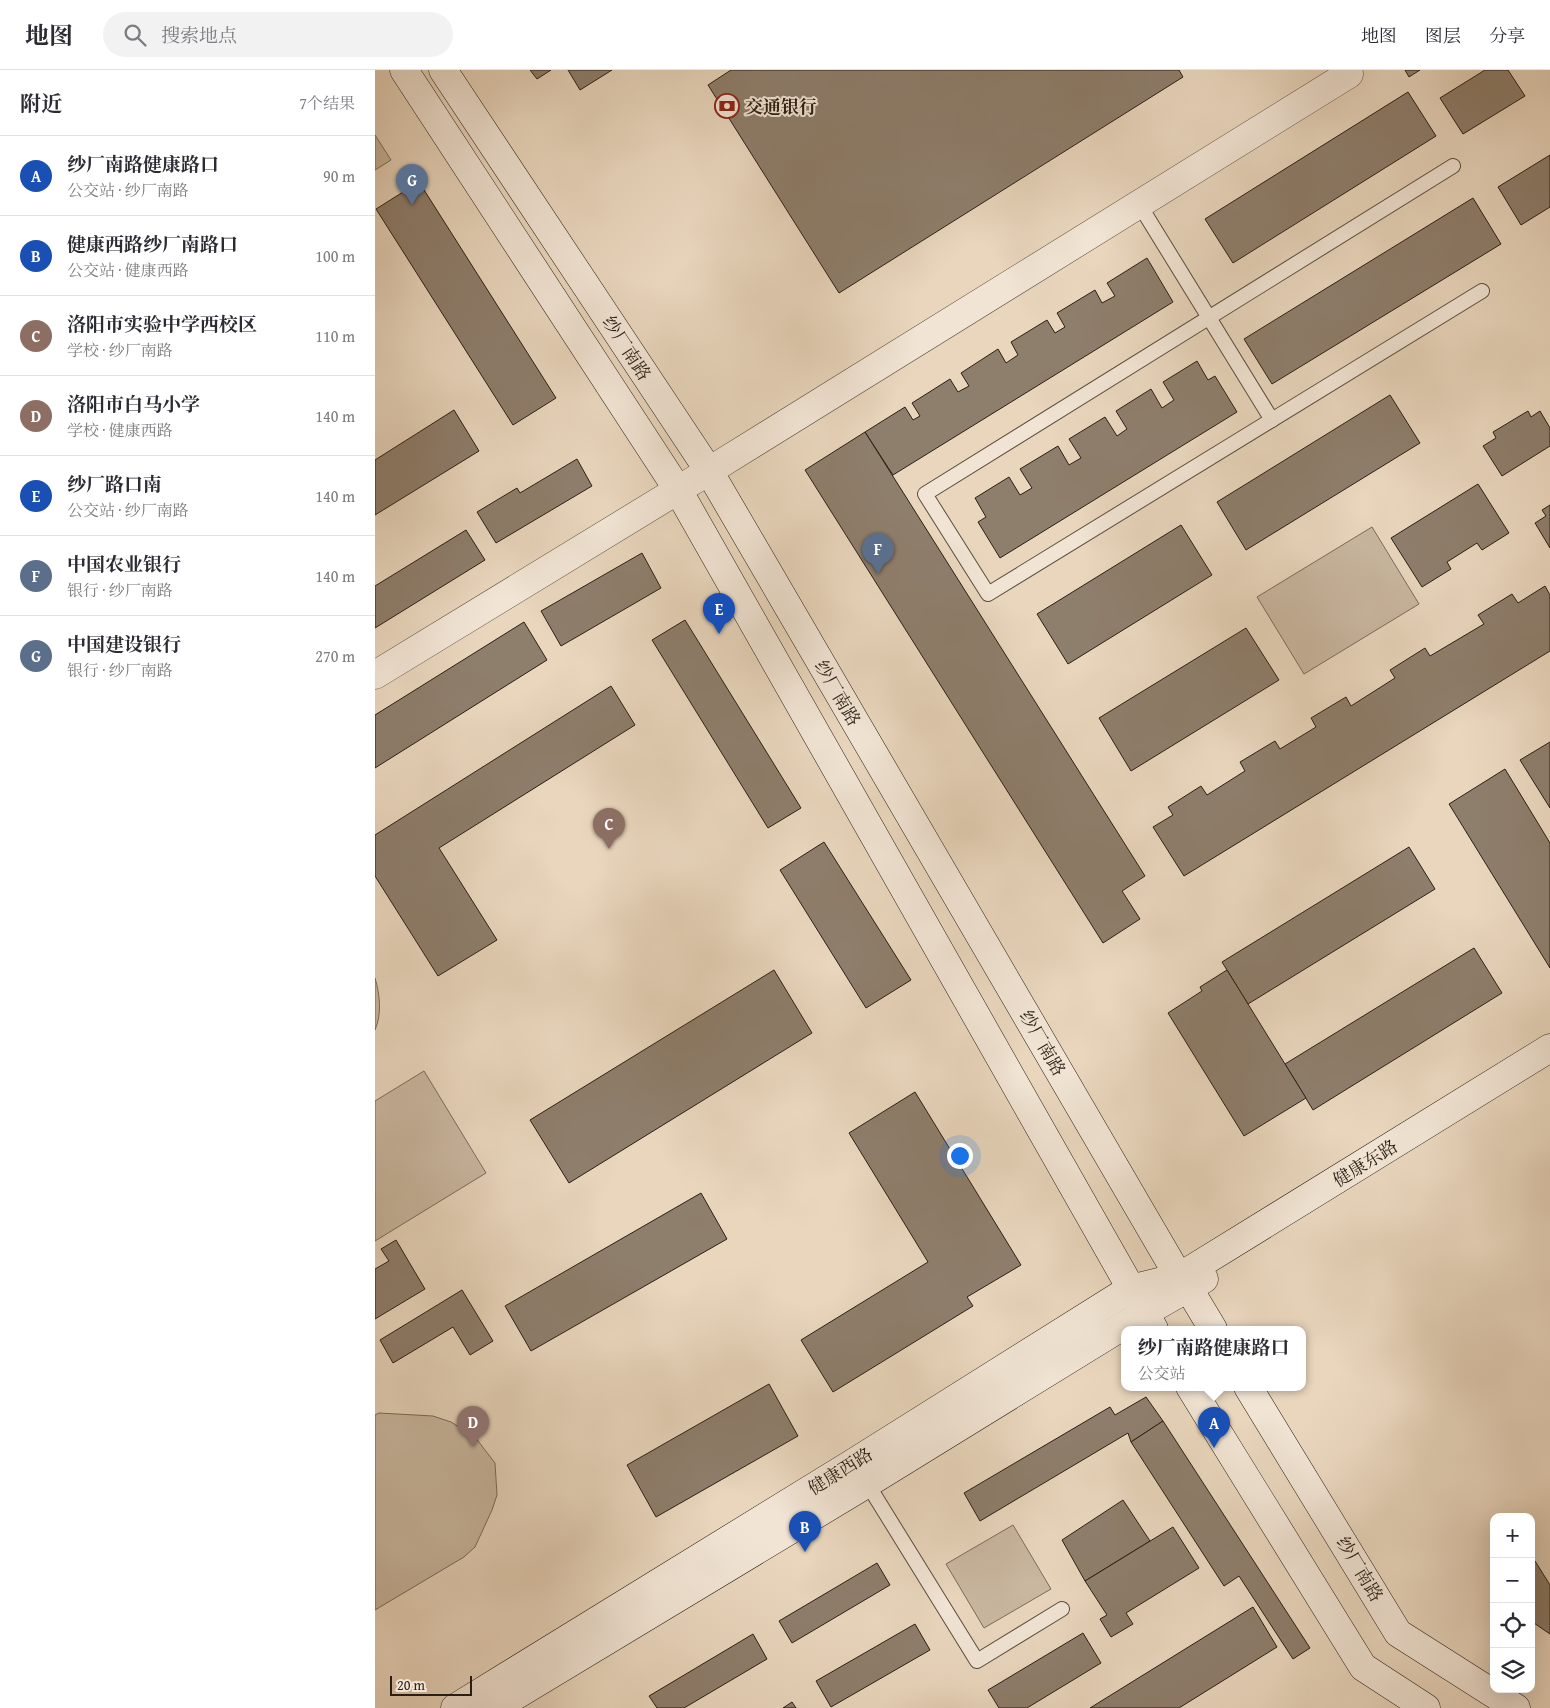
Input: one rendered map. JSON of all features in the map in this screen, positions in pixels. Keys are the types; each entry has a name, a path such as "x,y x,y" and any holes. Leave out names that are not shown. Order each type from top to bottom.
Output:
{"main road":[{"name":"纱厂南路","path":"404,70 678,490 1149,1321"},
{"name":"纱厂南路","path":"443,70 709,471 1184,1283 1211,1326"},
{"path":"375,675 709,471 1349,74"},
{"name":"健康东路","path":"1184,1283 1550,1048"},
{"name":"健康东路","path":"1184,1283 1550,1060"},
{"name":"健康西路","path":"495,1708 860,1473 1130,1289 1184,1283"},
{"name":"健康西路","path":"1149,1321 1184,1283"},
{"name":"健康西路","path":"455,1708 860,1473 1121,1336"},
{"path":"1192,1391 1363,1667 1427,1708"},
{"name":"纱厂南路","path":"1250,1391 1398,1633 1516,1708"}],"lane":[{"path":"1453,166 925,494 988,594 1482,291"},
{"path":"1139,204 1272,420"},
{"path":"860,1473 977,1661 1062,1609"}],"shaded area":[{"path":"375,135 391,160 375,170"},
{"path":"1372,527 1419,604 1304,674 1257,597"},
{"path":"375,978 378,991 379,1018 375,1030"},
{"path":"424,1071 486,1173 375,1241 375,1101"},
{"path":"379,1413 433,1416 451,1422 475,1437 495,1463 497,1495 475,1547 464,1557 375,1610 375,1415"},
{"path":"1013,1525 1051,1589 984,1628 946,1564"}],"building":[{"path":"530,70 551,70 537,79"},
{"path":"568,70 612,70 580,90"},
{"path":"731,70 1179,70 1183,77 839,293 708,85"},
{"path":"1405,70 1420,70 1409,77"},
{"path":"1485,70 1508,70 1525,96 1463,134 1440,98"},
{"path":"1408,92 1436,136 1233,263 1205,219"},
{"path":"1550,155 1550,207 1521,225 1498,187"},
{"path":"419,182 556,398 513,425 376,209"},
{"path":"1473,198 1501,244 1272,384 1244,339"},
{"path":"1147,258 1173,302 893,475 865,432 905,407 913,420 920,416 912,403 950,379 958,392 969,386 961,373 998,349 1006,363 1018,355 1011,342 1047,320 1055,333 1065,327 1057,313 1095,290 1102,303 1115,296 1107,283"},
{"path":"1197,361 1208,380 1215,376 1237,412 1000,558 978,522 986,517 975,498 1009,477 1020,495 1032,488 1020,469 1058,446 1069,465 1081,458 1069,439 1105,417 1117,436 1127,429 1116,411 1151,389 1162,408 1174,400 1163,382"},
{"path":"1390,395 1420,443 1246,550 1217,502"},
{"path":"454,410 479,451 375,515 375,460"},
{"path":"1528,411 1531,417 1540,411 1550,428 1550,446 1502,476 1483,446 1496,438 1493,432"},
{"path":"865,432 1145,876 1122,891 1140,919 1103,943 805,470"},
{"path":"577,459 592,486 496,543 477,512 517,488 520,493"},
{"path":"1478,484 1509,533 1482,550 1477,543 1447,562 1451,569 1422,587 1391,538"},
{"path":"1550,505 1550,548 1535,523 1546,516 1542,510"},
{"path":"1181,525 1212,575 1068,664 1037,614"},
{"path":"466,530 485,560 375,628 375,586"},
{"path":"642,553 661,588 561,646 541,611"},
{"path":"1545,586 1550,595 1550,651 1184,876 1153,827 1173,815 1168,807 1201,786 1207,795 1245,771 1240,762 1275,741 1280,749 1316,727 1311,718 1346,697 1351,706 1395,678 1390,670 1425,648 1430,656 1484,624 1478,615 1512,594 1518,603"},
{"path":"685,620 801,808 768,828 652,640"},
{"path":"524,622 547,660 375,768 375,715"},
{"path":"1246,628 1279,680 1131,771 1099,718"},
{"path":"611,686 635,725 439,848 497,940 438,976 375,876 375,835"},
{"path":"1550,742 1550,808 1520,760"},
{"path":"1505,769 1550,843 1550,968 1449,804"},
{"path":"824,842 911,980 866,1008 780,870"},
{"path":"1409,847 1435,889 1248,1004 1222,962"},
{"path":"1474,948 1502,993 1313,1110 1285,1064"},
{"path":"774,970 812,1033 569,1183 530,1120"},
{"path":"1227,970 1306,1098 1244,1136 1168,1013 1202,991 1200,987"},
{"path":"915,1092 1021,1265 967,1297 973,1306 833,1392 801,1340 928,1262 849,1133"},
{"path":"701,1193 727,1239 531,1351 505,1306"},
{"path":"396,1240 425,1289 375,1319 375,1269 389,1261 381,1249"},
{"path":"462,1290 493,1341 470,1355 453,1327 393,1363 380,1340"},
{"path":"769,1384 798,1436 656,1517 627,1465"},
{"path":"1146,1397 1163,1421 1131,1442 1128,1433 980,1521 964,1493 1110,1407 1115,1415"},
{"path":"1163,1421 1310,1648 1293,1659 1239,1576 1224,1586 1131,1442"},
{"path":"1123,1500 1150,1541 1085,1581 1062,1540"},
{"path":"1173,1527 1199,1568 1126,1613 1133,1624 1111,1637 1100,1619 1107,1615 1085,1581"},
{"path":"1535,1561 1550,1585 1550,1634 1535,1624"},
{"path":"877,1563 890,1585 792,1643 779,1621"},
{"path":"1253,1607 1277,1647 1179,1708 1090,1708"},
{"path":"915,1624 930,1650 831,1707 816,1681"},
{"path":"1083,1633 1101,1663 1027,1708 999,1708 988,1690"},
{"path":"753,1634 767,1659 684,1708 657,1708 649,1696"},
{"path":"792,1702 796,1708 783,1708"}],"place":[{"name":"交通银行","path":"727,106"},
{"name":"中国建设银行","path":"412,205"},
{"name":"中国农业银行","path":"878,574"},
{"name":"纱厂路口南","path":"719,634"},
{"name":"洛阳市实验中学西校区","path":"609,849"},
{"name":"洛阳市白马小学","path":"473,1447"},
{"name":"纱厂南路健康路口","path":"1214,1448"},
{"name":"健康西路纱厂南路口","path":"805,1552"}]}
